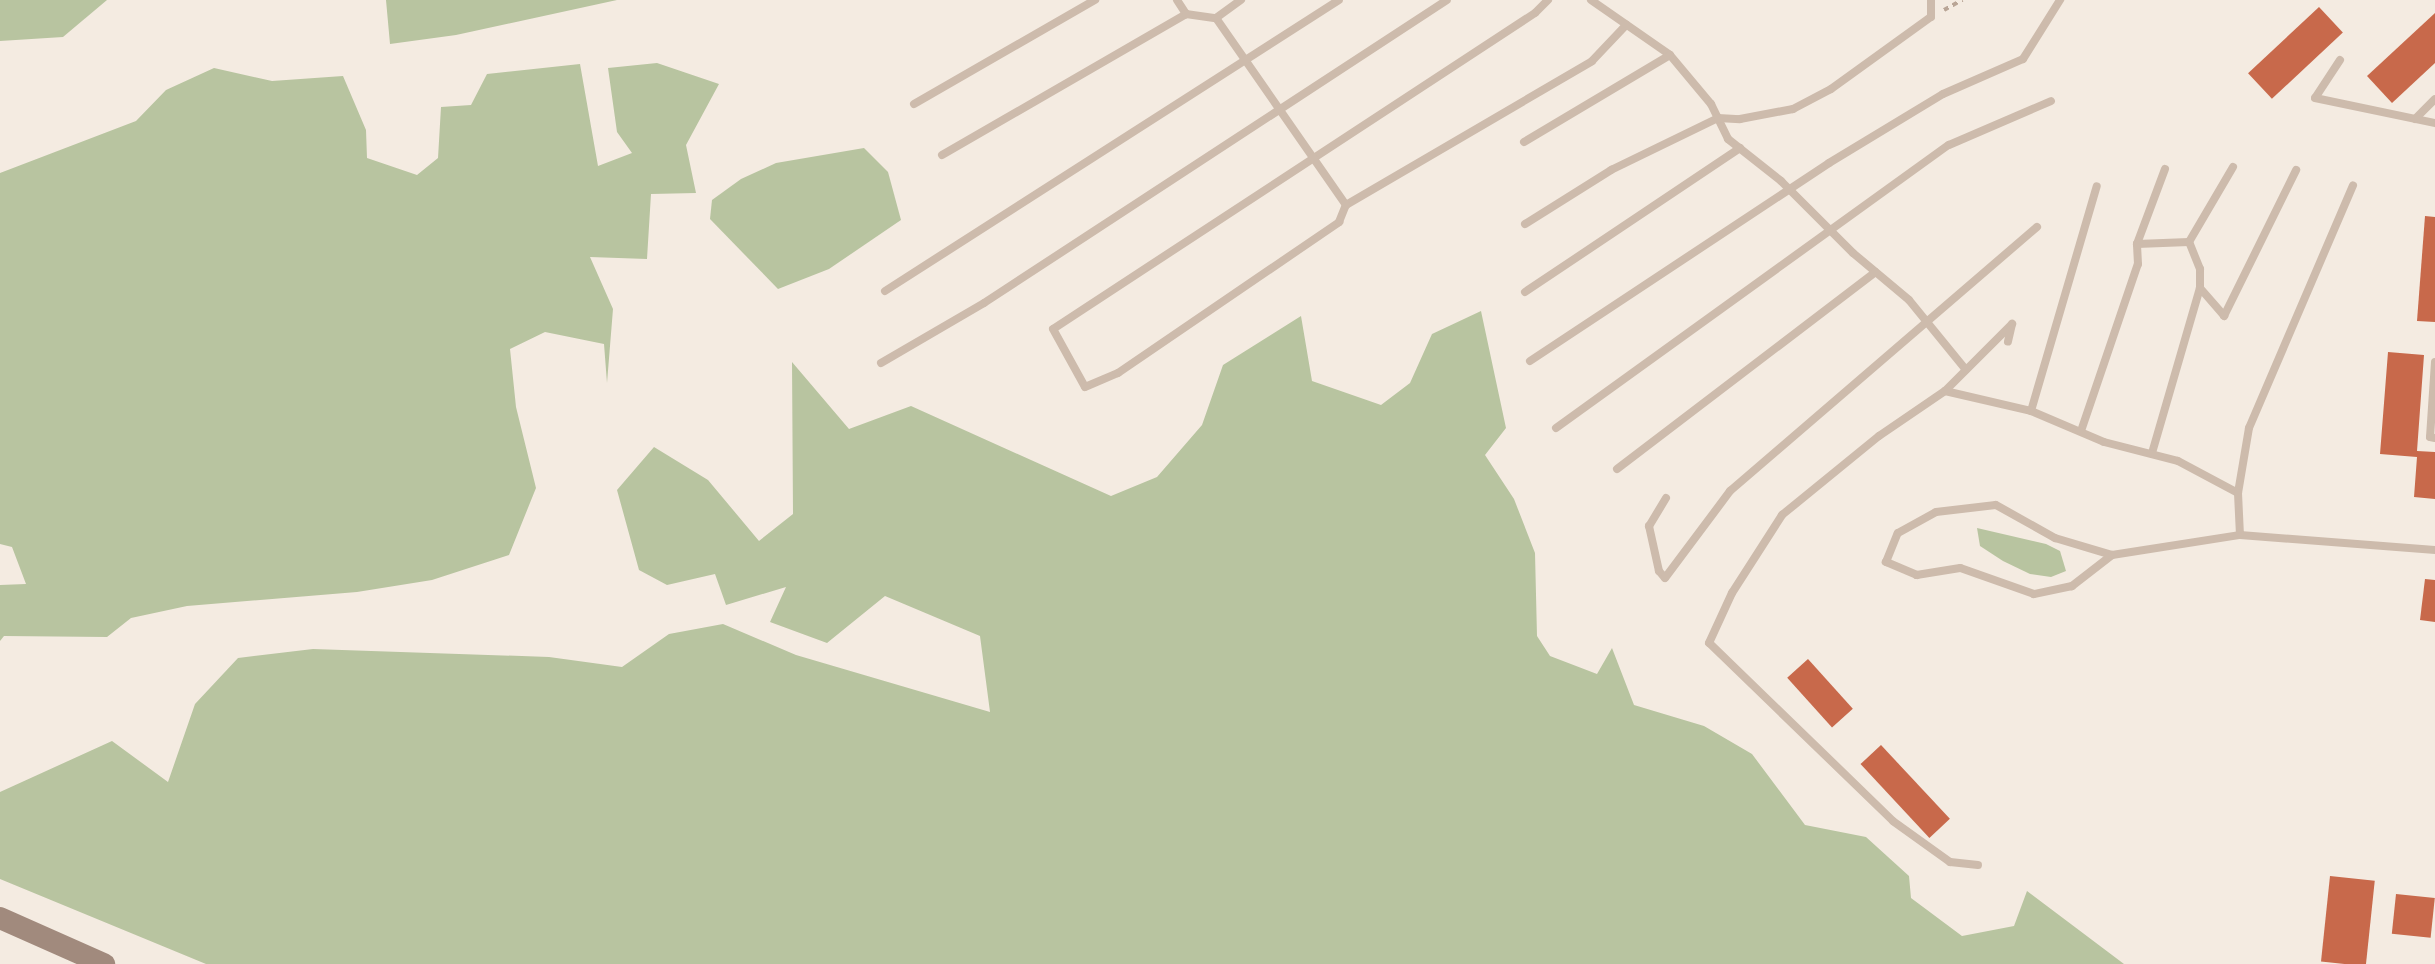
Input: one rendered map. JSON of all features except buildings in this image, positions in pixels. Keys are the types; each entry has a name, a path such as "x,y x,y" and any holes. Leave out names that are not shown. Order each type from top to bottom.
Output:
{"main road":[{"path":"0,918 104,964"}],"lane":[{"path":"914,104 1095,0"},
{"path":"1177,0 1186,14"},
{"path":"942,155 1186,14 1216,18 1241,0"},
{"path":"885,291 1339,0"},
{"path":"881,363 984,304 1447,0"},
{"path":"1548,0 1535,13 1053,329 1085,388 1118,372 1339,222 1346,206 1592,62 1626,25"},
{"path":"1591,0 1683,66 1728,139 1789,189 1876,272 1927,322 1966,370"},
{"path":"1525,224 1611,170 1718,118 1740,119 1792,109 1831,90 1931,17 1931,0"},
{"path":"1530,361 1789,189 1944,94 2024,59 2060,0"},
{"path":"1216,18 1346,206"},
{"path":"1524,142 1670,56"},
{"path":"2340,60 2314,98 2435,123"},
{"path":"2416,119 2435,99"},
{"path":"1556,428 1949,145 2051,101"},
{"path":"1525,292 1740,148"},
{"path":"2189,242 2234,168"},
{"path":"2082,431 2138,264 2137,244 2165,169"},
{"path":"2200,288 2224,316 2296,170"},
{"path":"2240,535 2238,493 2250,428 2353,185"},
{"path":"2032,410 2097,186"},
{"path":"1666,498 1649,526 1660,571 1666,578 1730,491 2037,227"},
{"path":"2137,244 2189,242"},
{"path":"2152,453 2200,288 2200,269 2189,242"},
{"path":"1617,470 1876,272"},
{"path":"1978,865 1950,862 1893,821 1709,643 1732,593 1782,515 1879,436 1944,391 2012,324 2008,342"},
{"path":"2435,362 2430,437 2435,438"},
{"path":"1944,391 2032,410 2082,431 2178,461 2238,493"},
{"path":"2112,555 2072,586 2034,594 1960,568 1917,576 1886,562 1898,533 1936,512 1996,505 2054,538 2112,555 2240,535 2435,550"}],"path":[{"path":"1931,17 1962,0"}],"green space":[{"path":"0,0 107,0 63,37 0,41"},
{"path":"386,0 617,0 456,35 390,44"},
{"path":"657,63 719,84 686,145 696,193 651,194 647,259 590,257 613,309 607,383 604,344 545,332 510,349 516,407 536,488 509,555 432,580 357,592 187,606 131,618 107,637 4,636 0,641 0,585 26,584 12,547 0,544 0,173 136,121 166,90 214,68 272,81 343,76 366,130 367,158 417,175 438,158 441,107 471,105 487,74 580,64 598,166 632,153 617,132 608,68"},
{"path":"864,148 888,172 901,220 829,269 778,289 710,219 712,200 741,179 776,163"},
{"path":"1481,311 1506,428 1485,455 1514,499 1535,553 1537,636 1550,656 1597,674 1612,648 1634,705 1704,726 1752,754 1805,825 1866,837 1909,876 1911,898 1962,936 2014,926 2027,891 2124,964 206,964 0,879 0,792 112,741 168,782 195,704 238,658 313,649 549,657 622,667 669,634 723,624 796,655 990,712 980,636 885,596 827,643 770,622 786,587 726,605 715,574 667,585 639,570 617,490 654,447 708,480 759,541 793,514 792,362 849,429 911,406 1111,496 1157,477 1202,425 1223,365 1301,316 1312,381 1381,405 1410,383 1432,334"},
{"path":"1977,528 2046,544 2060,551 2066,571 2051,577 2030,574 2003,561 1980,546"}]}
